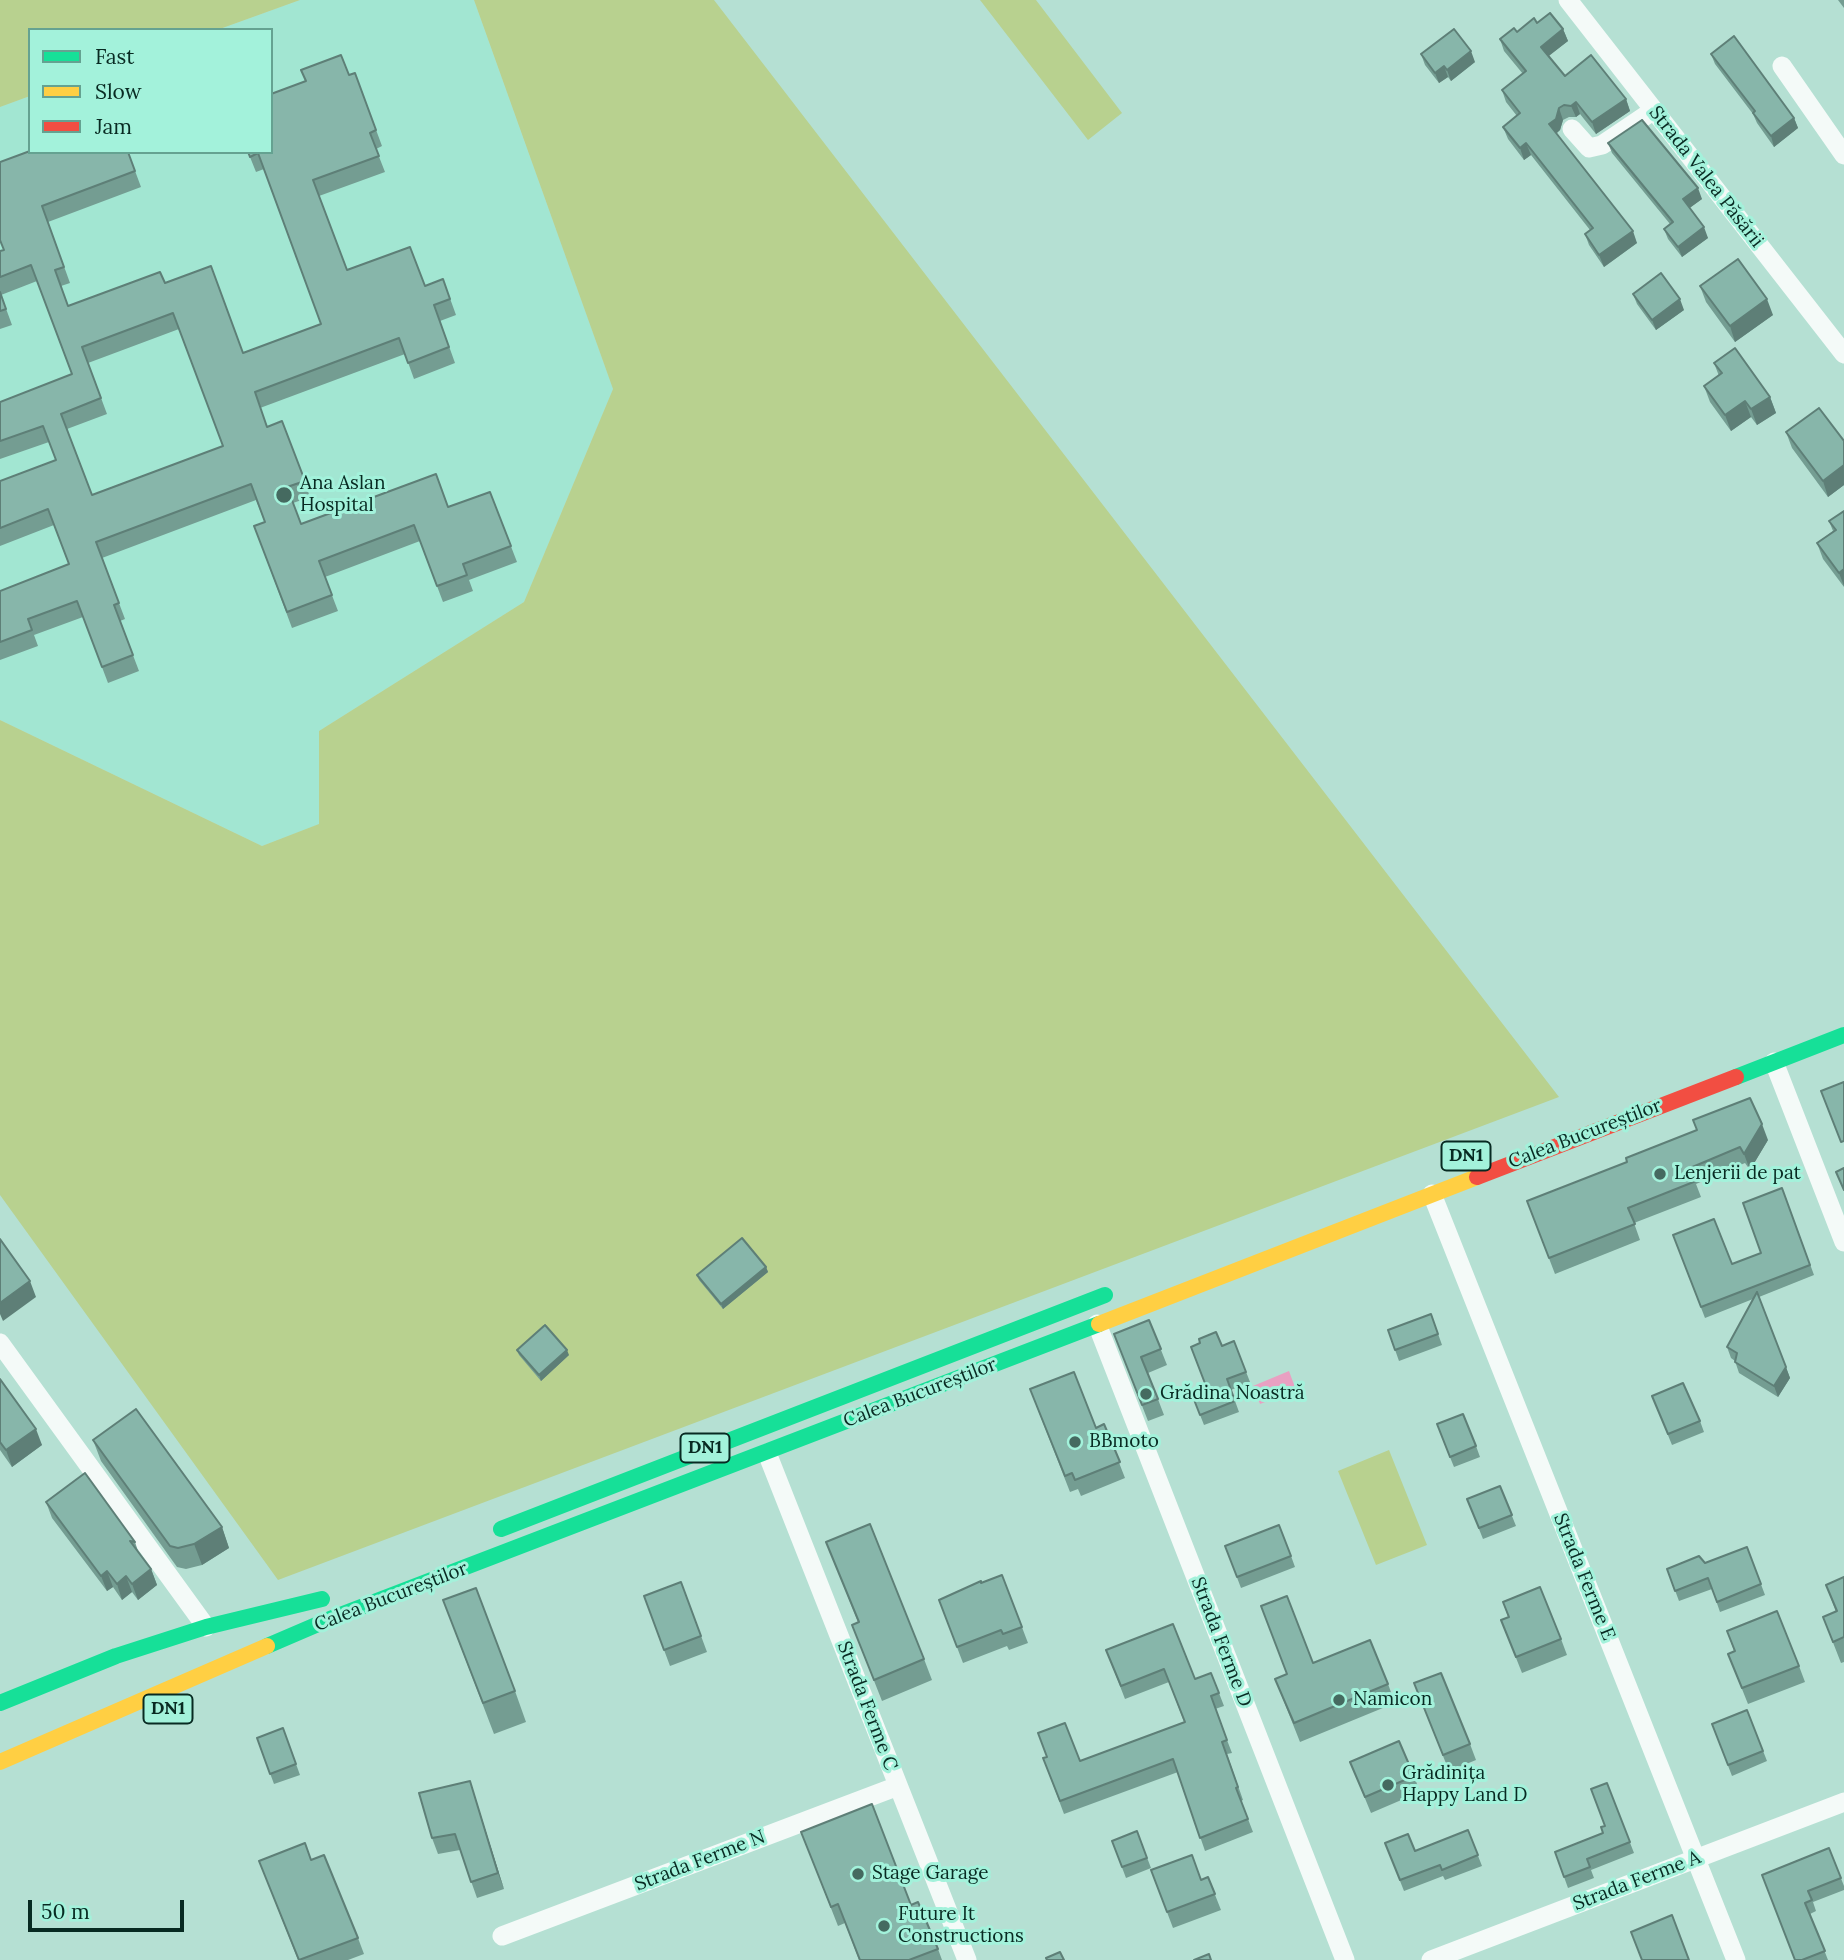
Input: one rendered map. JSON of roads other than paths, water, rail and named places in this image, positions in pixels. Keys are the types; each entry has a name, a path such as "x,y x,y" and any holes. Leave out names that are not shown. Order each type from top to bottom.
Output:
{"highway":[{"name":"Calea Bucureștilor","path":"0,1762 330,1619 767,1453 1844,1035"},
{"name":"Calea Bucureștilor","path":"491,1533 750,1430 1126,1287"},
{"name":"Calea Bucureștilor","path":"206,1627 329,1597 234,1637"},
{"name":"DN1","path":"203,1692 264,1660 330,1619"},
{"path":"0,1703 116,1657 206,1627"}],"street":[{"name":"Strada Valea Păsării","path":"1568,0 1844,354"},
{"path":"1782,66 1844,155"},
{"path":"1572,129 1589,148 1602,145 1654,110"},
{"path":"1774,1062 1844,1242"},
{"name":"Strada Ferme E","path":"1432,1194 1736,1960"},
{"name":"Strada Ferme D","path":"1097,1324 1345,1960"},
{"path":"0,1343 206,1627"},
{"name":"Strada Ferme C","path":"767,1453 967,1960"},
{"name":"Strada Ferme N","path":"502,1936 898,1786"},
{"name":"Strada Ferme A","path":"1431,1960 1844,1802"}],"place":[{"name":"Ana Aslan Hospital","path":"284,495"},
{"name":"Lenjerii de pat","path":"1660,1174"},
{"name":"Grădina Noastră","path":"1146,1394"},
{"name":"BBmoto","path":"1075,1442"},
{"name":"Namicon","path":"1339,1700"},
{"name":"Grădinița Happy Land D","path":"1388,1785"},
{"name":"Stage Garage","path":"858,1874"},
{"name":"Future It Constructions","path":"884,1926"}]}
